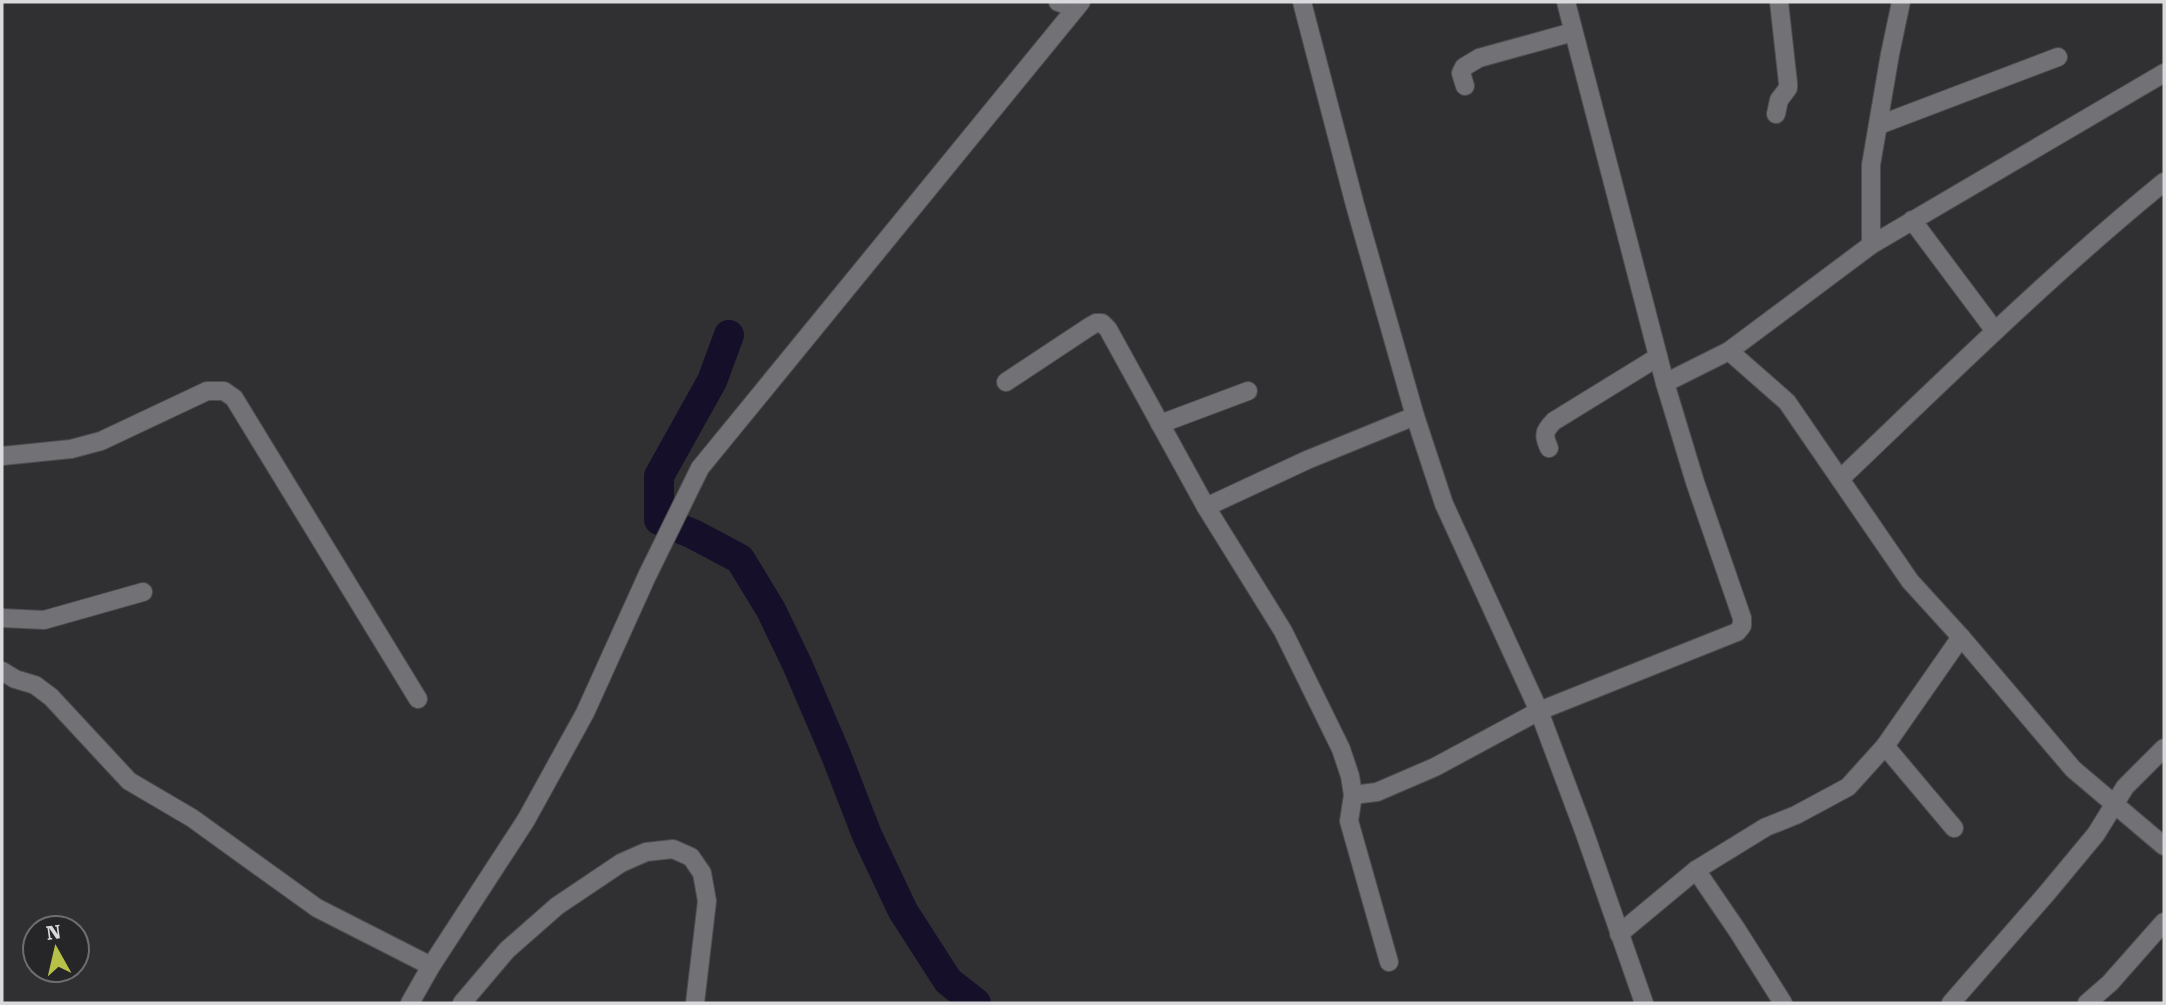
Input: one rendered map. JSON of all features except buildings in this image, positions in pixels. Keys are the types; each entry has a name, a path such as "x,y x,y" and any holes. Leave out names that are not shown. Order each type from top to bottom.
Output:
{"street":[{"path":"1303,2 1355,205 1415,416 1444,503 1539,711 1644,1003"},
{"path":"1353,795 1377,792 1435,767 1539,711 1737,632 1742,626 1742,618 1695,482 1665,383 1566,2"},
{"path":"1776,114 1779,100 1788,88 1779,2"},
{"path":"1871,245 1871,164 1901,2"},
{"path":"410,1003 526,820 579,725 700,468 1072,4"},
{"path":"1465,86 1461,73 1469,63 1479,58 1573,32"},
{"path":"1879,125 2058,57"},
{"path":"1665,383 1729,351 1871,245 2164,73"},
{"path":"1840,479 1995,331 2117,220 2164,182"},
{"path":"1912,220 1995,331"},
{"path":"1006,382 1096,323 1102,323 1108,329 1206,507 1283,631 1341,748 1353,795 1349,821 1390,961"},
{"path":"1729,351 1787,402 1910,581 2073,769 2164,846"},
{"path":"1549,448 1544,437 1554,421 1658,357"},
{"path":"2,456 71,449 101,441 207,391 224,391 234,398 418,699"},
{"path":"1160,424 1248,391"},
{"path":"1206,507 1307,460 1415,416"},
{"path":"2,618 44,620 143,592"},
{"path":"1619,934 1696,870 1766,827 1848,788 1885,746 1961,637"},
{"path":"2,671 15,679 35,685 51,697 129,781 191,818 317,908 431,966"},
{"path":"1885,746 1954,828"},
{"path":"1951,1003 2096,834 2125,787 2164,748"},
{"path":"463,1003 507,950 557,906 621,863 646,852 673,849 691,858 702,873 707,901 695,1003"},
{"path":"1696,870 1783,1003"},
{"path":"2087,1003 2110,983 2164,922"}],"waterway":[{"path":"729,335 712,381 659,476 659,520 693,534 740,559 771,610 797,664 867,835 903,911 948,981 976,1003"}]}
